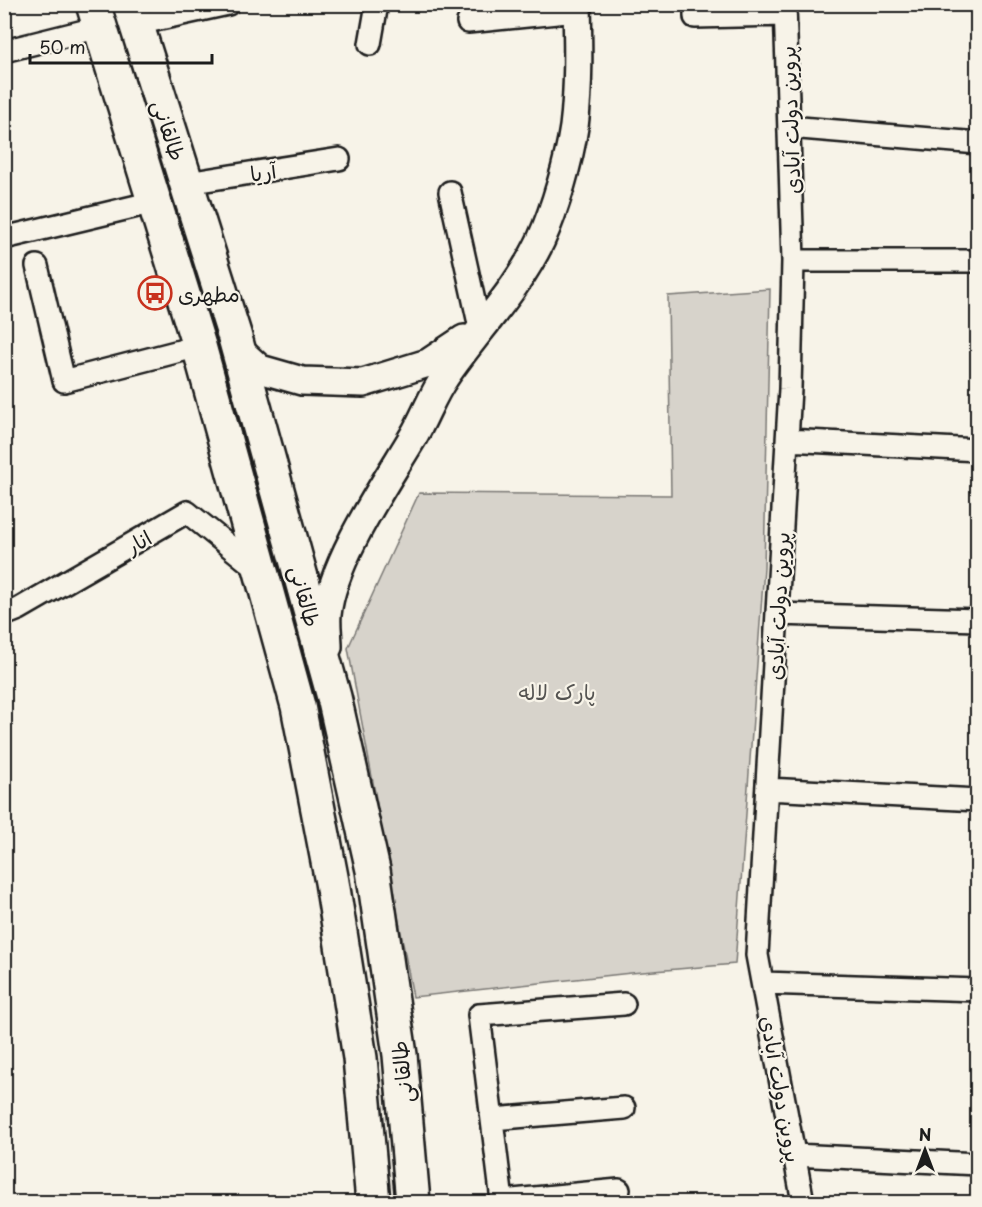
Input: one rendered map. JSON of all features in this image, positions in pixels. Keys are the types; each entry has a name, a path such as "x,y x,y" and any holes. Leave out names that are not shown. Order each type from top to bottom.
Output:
{"main road":[{"name":"طالقانی","path":"134,14 238,349 330,684 373,870 400,1055 413,1203"},
{"name":"طالقانی","path":"96,16 199,346 298,706 332,882 360,1058 373,1203"}],"street":[{"path":"134,14 228,4"},
{"path":"370,44 377,4"},
{"path":"695,4 695,17 785,10"},
{"path":"330,684 327,615 337,575 361,526 417,430 443,379 513,288 541,239 561,181 574,127 578,67 577,8 468,22"},
{"name":"پروین دولت آبادی","path":"785,10 794,261 787,440 757,955 803,1203"},
{"path":"4,51 96,16"},
{"path":"789,127 978,143"},
{"name":"آریا","path":"187,183 339,159"},
{"path":"450,192 480,328"},
{"path":"4,238 154,202"},
{"path":"794,261 978,261"},
{"path":"37,266 64,381 199,346"},
{"path":"238,349 260,369 302,381 363,383 428,363 480,328"},
{"path":"787,440 978,450"},
{"name":"انار","path":"4,615 20,609 187,512 261,572"},
{"path":"777,614 978,620"},
{"path":"767,789 978,800"},
{"path":"763,983 978,990"},
{"path":"619,1190 549,1200 502,1202 479,1015 624,1004"},
{"path":"492,1119 624,1108"},
{"path":"794,1155 978,1164"}],"green space":[{"name":"پارک لاله","path":"770,289 764,568 735,964 413,997 348,648 419,493 671,495 668,296"}],"place":[{"name":"مطهری","path":"155,293"}]}
